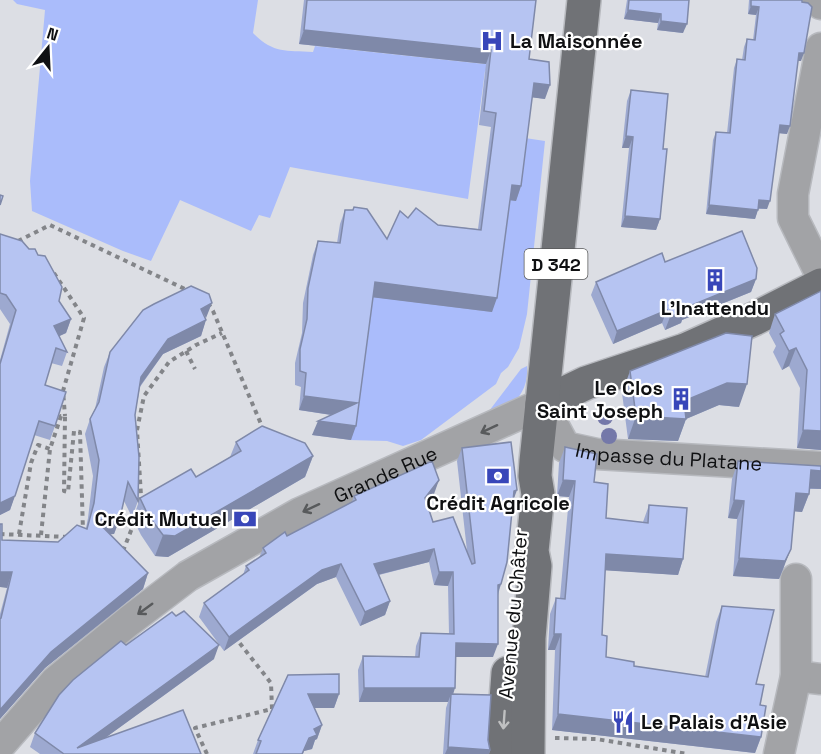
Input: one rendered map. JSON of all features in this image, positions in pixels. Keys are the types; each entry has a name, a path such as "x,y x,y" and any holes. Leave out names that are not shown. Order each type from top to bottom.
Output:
{"main road":[{"name":"Avenue du Châter","path":"519,748 512,611 522,510 535,476 584,0"},
{"name":"Grande Rue","path":"542,404 586,383 684,350 754,319 821,285"}],"street":[{"path":"818,0 821,4"},
{"path":"821,48 793,194 793,218 821,275"},
{"name":"Impasse du Platane","path":"542,404 565,447 597,454 821,467"},
{"name":"Grande Rue","path":"0,745 56,681 188,576 300,513 542,404"},
{"path":"779,754 809,677 796,579"}],"path":[{"path":"10,245 50,225 194,293"},
{"path":"49,265 84,318 63,391 64,491 68,492 74,431 80,432 83,538"},
{"path":"204,298 213,311 266,436"},
{"path":"123,551 141,496 137,430 144,396 169,362 222,333"},
{"path":"186,351 195,369"},
{"path":"41,535 50,449 61,416 65,416"},
{"path":"19,534 31,463 38,445 50,449"},
{"path":"0,534 73,537"},
{"path":"113,548 123,551 129,559"},
{"path":"207,754 195,728 272,709 271,683 238,641"},
{"path":"519,748 567,740 596,739 688,754"}],"shaded area":[{"path":"13,0 258,0 253,33 267,45 280,50 313,52 315,46 494,65 485,71 468,199 290,167 270,218 259,215 251,231 180,200 151,261 123,251 32,211 30,181 45,10 17,4"},
{"path":"525,138 545,141 527,314 519,348 508,367 501,373 496,384 421,440 403,446 387,441 348,440 370,297 504,222"},
{"path":"527,366 525,385 521,393 504,411 488,421 489,411 521,369"}],"building":[{"path":"307,0 536,0 529,59 549,62 550,85 534,83 521,186 512,185 497,298 375,282 356,426 318,421 357,403 304,396 306,373 300,371 300,349 307,319 308,288 318,241 340,243 345,210 353,210 354,207 367,209 387,239 400,211 408,218 416,208 438,225 481,230 496,113 484,111 491,50 304,30"},
{"path":"629,0 689,0 687,24 661,21 661,14 628,10"},
{"path":"751,0 802,0 812,7 804,53 799,53 790,126 780,125 770,201 759,200 758,210 709,205 716,132 730,133 737,59 745,60 747,39 755,40 759,7 751,6"},
{"path":"631,90 668,94 663,149 667,149 660,219 625,216 633,137 626,136"},
{"path":"742,231 757,268 756,279 685,308 686,310 670,317 667,310 617,331 596,282 662,253 665,262"},
{"path":"0,234 22,241 29,249 35,249 38,255 45,256 62,287 59,301 71,319 54,326 67,352 56,348 45,385 66,392 55,426 39,421 15,496 0,503 0,364 16,310 6,295 0,293"},
{"path":"191,286 209,294 212,303 201,309 206,320 168,339 141,377 135,415 139,457 138,501 128,482 120,518 96,520 148,573 51,652 0,710 0,619 12,572 0,572 0,524 2,524 2,540 58,542 77,525 87,529 94,503 99,460 90,419 99,402 110,352 143,310"},
{"path":"821,291 821,431 803,430 807,370 796,348 789,351 780,334 784,331 775,314"},
{"path":"726,333 752,336 747,384 727,383 684,401 686,419 636,416 630,371"},
{"path":"262,426 305,443 313,456 175,536 163,535 148,515 140,498 191,469 196,477 241,451 236,442"},
{"path":"511,442 517,490 514,491 507,562 501,584 498,585 498,644 456,643 455,688 364,688 363,656 419,657 421,633 454,634 453,572 439,572 434,549 374,564 390,601 365,612 341,564 322,570 229,637 204,603 249,570 246,566 266,553 263,548 285,532 287,536 356,500 354,496 432,461 439,480 425,498 433,522 453,517 472,564 475,563 462,448"},
{"path":"565,447 597,454 594,482 608,484 606,518 648,523 649,505 687,508 683,559 606,554 602,635 607,636 606,657 634,662 634,666 708,677 722,606 774,610 756,684 764,685 760,705 766,706 761,737 558,714 561,634 554,634 556,598 565,599 575,481 563,480"},
{"path":"738,461 821,466 821,471 811,470 809,494 796,493 791,549 785,561 739,558 744,501 734,500"},
{"path":"184,611 219,645 77,748 183,710 201,754 64,754 35,733 59,695 73,680 121,641 126,645 172,612 176,616"},
{"path":"339,674 339,694 308,694 322,725 314,729 317,735 309,738 302,754 256,754 261,741 258,740 288,675"},
{"path":"451,694 491,695 488,740 490,750 448,747"}],"place":[{"name":"La Maisonnée","path":"492,41"},
{"name":"L'Inattendu","path":"715,280"},
{"name":"Le Clos Saint Joseph","path":"681,399"},
{"name":"Crédit Agricole","path":"498,476"},
{"name":"Crédit Mutuel","path":"245,519"},
{"name":"Le Palais d'Asie","path":"623,722"}]}
